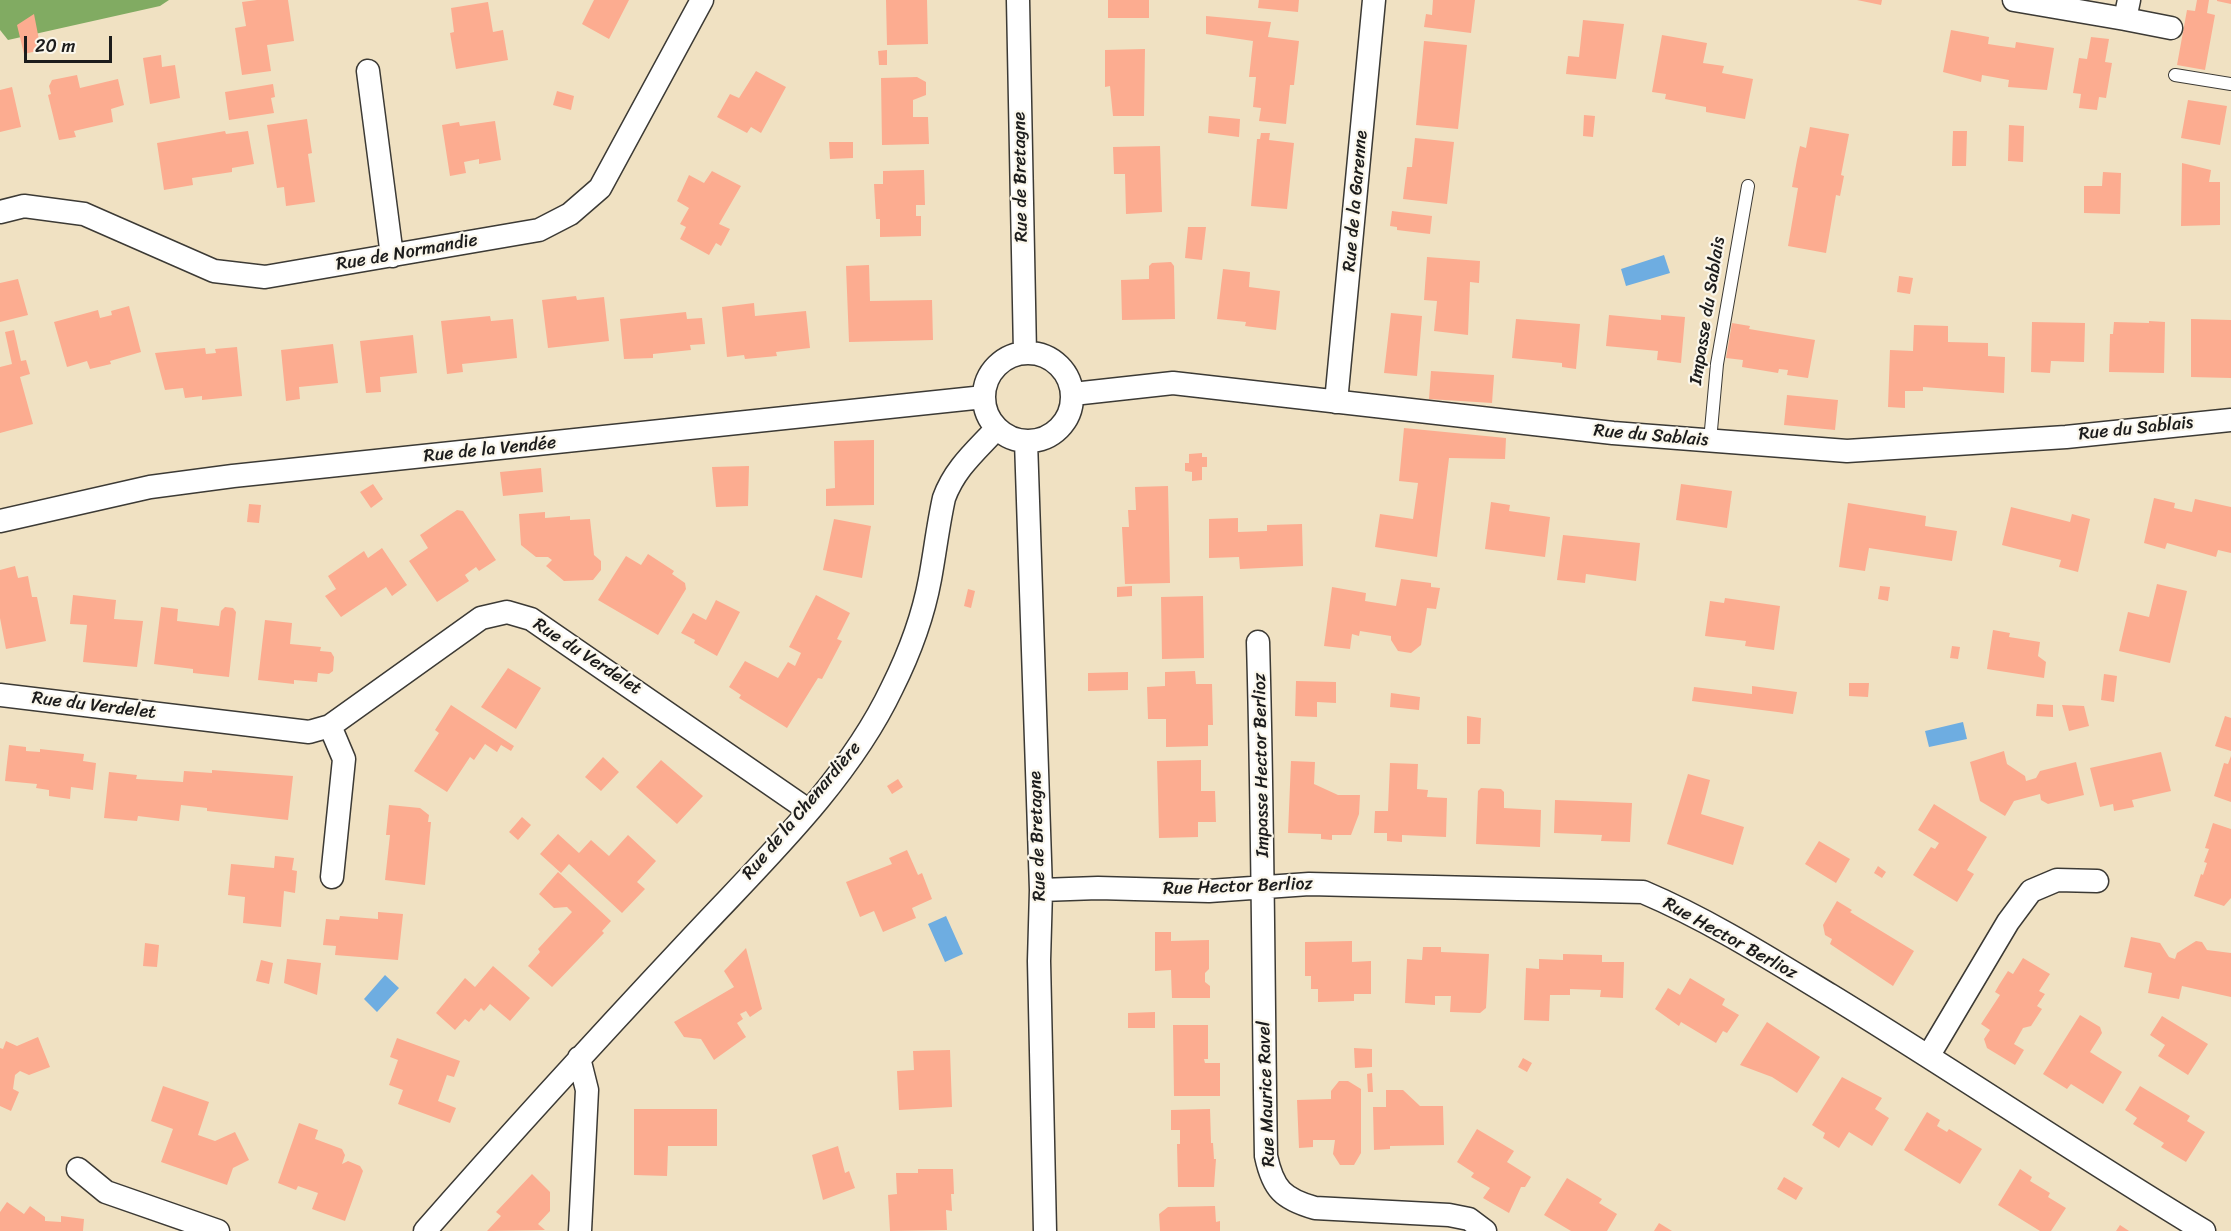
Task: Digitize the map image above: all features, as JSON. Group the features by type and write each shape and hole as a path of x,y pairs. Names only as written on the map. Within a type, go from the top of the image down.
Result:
{"street":[{"name":"Rue de Normandie","path":"0,212 24,206 84,214 214,271 265,277 539,230 570,214 600,188 702,0"},
{"name":"Rue de Bretagne","path":"1018,0 1025,353"},
{"name":"Rue de la Garenne","path":"1336,402 1374,0"},
{"path":"2014,0 2127,10 2171,28"},
{"path":"368,70 392,256"},
{"path":"1025,353 1040,353 1056,362 1068,376 1073,394 1070,412 1060,428 1045,438 1026,441 1010,437 997,428 990,418 984,397 987,381 994,368 1006,358 1025,353"},
{"name":"Rue du Sablais","path":"1073,394 1173,383 1710,441 1846,452 2066,437 2231,420"},
{"name":"Rue de la Vendée","path":"0,521 150,487 233,476 984,397"},
{"name":"Rue de la Chenardière","path":"425,1231 579,1058 808,810 855,750 892,689 922,611 946,491 954,473 997,428"},
{"name":"Rue de Bretagne","path":"1026,441 1041,890 1039,961 1045,1231"},
{"name":"Rue du Verdelet","path":"0,695 309,732 330,726 482,618 507,612 531,619 808,810"},
{"name":"Impasse Hector Berlioz","path":"1258,642 1264,888"},
{"path":"330,726 344,759 332,877"},
{"path":"1929,1055 2008,922 2031,891 2057,880 2097,881"},
{"name":"Rue Hector Berlioz","path":"1041,890 1264,888 1309,884 1643,892 1676,906 1765,955 1929,1055 2204,1231"},
{"name":"Rue Maurice Ravel","path":"1264,888 1266,1156 1270,1177 1279,1190 1296,1203 1315,1208 1449,1215 1468,1219 1485,1231"},
{"path":"579,1058 587,1090 580,1231"},
{"path":"78,1169 106,1192 218,1231"}],"lane":[{"path":"2175,75 2231,84"},
{"name":"Impasse du Sablais","path":"1710,441 1717,364 1748,186"}],"green space":[{"path":"0,0 169,0 160,6 8,40 0,30"}],"water":[{"path":"1664,255 1670,273 1626,286 1621,269"},
{"path":"1963,722 1967,739 1929,747 1925,731"},
{"path":"946,916 963,954 945,962 928,924"},
{"path":"385,975 399,988 377,1012 364,999"}],"building":[{"path":"288,0 294,41 267,45 271,71 242,75 235,28 246,26 242,2"},
{"path":"594,0 629,0 609,39 582,24"},
{"path":"886,0 927,0 928,44 887,45"},
{"path":"1108,0 1149,0 1149,18 1108,18"},
{"path":"1259,0 1299,0 1298,12 1258,8"},
{"path":"1433,0 1475,0 1471,33 1424,27 1426,14 1432,15"},
{"path":"1857,0 1882,0 1881,5"},
{"path":"2197,0 2209,0 2207,13 2215,15 2205,70 2177,65 2187,10 2195,11"},
{"path":"2231,0 2231,4 2217,1"},
{"path":"488,2 493,32 503,30 508,60 456,69 450,33 454,32 451,8"},
{"path":"34,14 41,50 24,54 17,25"},
{"path":"1206,16 1271,22 1268,37 1299,41 1294,85 1290,85 1286,124 1259,121 1261,108 1253,107 1256,77 1249,77 1253,41 1206,34"},
{"path":"1583,20 1624,24 1616,79 1566,74 1568,56 1579,57"},
{"path":"1951,30 1989,37 1988,44 2015,48 2016,42 2054,48 2047,90 2008,87 2009,80 1982,75 1981,82 1943,72"},
{"path":"1662,35 1707,43 1703,63 1724,66 1722,73 1753,79 1745,119 1706,112 1706,107 1665,99 1666,94 1652,92"},
{"path":"2091,37 2109,39 2105,62 2112,63 2106,98 2099,97 2097,110 2079,108 2081,94 2073,93 2079,58 2087,59"},
{"path":"1424,41 1467,45 1458,129 1416,125"},
{"path":"1145,49 1144,116 1113,116 1110,86 1105,87 1105,50"},
{"path":"887,50 887,65 879,65 878,51"},
{"path":"161,55 162,67 175,65 180,98 150,104 143,58"},
{"path":"756,71 786,87 761,133 751,127 747,133 717,117 730,94 739,98"},
{"path":"77,75 80,88 118,79 124,105 111,109 113,122 74,131 76,137 59,140 48,95 51,94 49,86 52,80"},
{"path":"917,77 926,82 926,95 913,100 913,117 928,117 929,144 882,145 881,78"},
{"path":"273,84 275,97 271,98 274,113 229,120 225,92"},
{"path":"12,87 21,127 0,132 0,90"},
{"path":"557,91 574,96 571,110 553,105"},
{"path":"2188,100 2227,106 2220,145 2181,138"},
{"path":"1584,115 1595,116 1593,137 1583,136"},
{"path":"1209,116 1240,119 1239,137 1208,133"},
{"path":"307,119 312,153 308,154 315,202 286,206 284,187 277,188 267,125"},
{"path":"495,121 501,160 479,164 479,159 464,162 466,173 450,176 442,125 459,122 460,126"},
{"path":"2009,125 2024,126 2023,162 2008,161"},
{"path":"1810,127 1849,134 1841,175 1844,176 1840,196 1836,195 1826,253 1788,246 1798,188 1792,187 1800,146 1806,148"},
{"path":"225,131 226,134 248,131 254,164 232,168 232,172 192,178 193,185 164,190 157,143"},
{"path":"1953,131 1967,131 1966,166 1952,166"},
{"path":"1261,133 1270,133 1269,140 1294,143 1287,209 1251,206 1257,139 1260,139"},
{"path":"1415,138 1454,142 1447,204 1403,199 1407,167 1412,167"},
{"path":"829,142 853,142 853,158 830,159"},
{"path":"1160,146 1162,212 1126,214 1125,174 1114,174 1113,147"},
{"path":"2182,163 2211,170 2209,182 2220,182 2220,225 2181,226"},
{"path":"924,170 925,205 916,205 916,216 921,216 921,236 880,237 880,219 876,219 874,184 883,184 883,171"},
{"path":"712,171 741,186 719,224 730,229 721,246 716,243 709,255 680,239 686,227 680,224 689,208 677,201 689,175 704,183"},
{"path":"2103,172 2121,173 2120,214 2084,213 2084,186 2102,186"},
{"path":"1392,211 1432,216 1430,234 1397,230 1397,227 1390,226"},
{"path":"1188,227 1206,227 1202,260 1185,258"},
{"path":"1427,257 1480,261 1479,283 1470,282 1468,335 1434,331 1437,301 1424,300"},
{"path":"1171,262 1174,266 1175,319 1122,320 1121,280 1149,279 1149,266 1152,263"},
{"path":"869,265 870,301 932,300 933,340 849,342 846,266"},
{"path":"1223,269 1250,272 1249,287 1280,291 1276,330 1245,326 1246,322 1217,319"},
{"path":"1899,276 1913,278 1910,294 1897,292"},
{"path":"18,279 28,315 0,322 0,283"},
{"path":"576,296 577,300 604,297 609,341 548,348 542,300"},
{"path":"754,303 755,316 806,311 810,348 776,352 777,356 745,359 744,355 727,357 722,307"},
{"path":"129,306 141,352 110,361 111,364 90,369 87,361 67,367 54,322 98,310 100,318 112,315 111,311"},
{"path":"686,312 687,319 702,318 705,344 690,345 691,350 653,354 653,358 624,359 620,319"},
{"path":"1391,313 1422,316 1417,376 1384,373"},
{"path":"1609,315 1661,320 1661,315 1685,317 1681,363 1657,360 1658,351 1606,346"},
{"path":"490,316 491,321 513,319 517,358 462,364 463,372 447,374 441,321"},
{"path":"1516,319 1580,324 1576,369 1562,367 1562,363 1512,358"},
{"path":"2191,319 2231,320 2231,378 2191,377"},
{"path":"2149,321 2165,322 2164,373 2109,372 2110,334 2113,334 2114,322 2149,323"},
{"path":"2032,322 2085,323 2084,362 2051,361 2050,373 2031,372"},
{"path":"1732,323 1750,326 1749,329 1815,340 1808,378 1787,375 1788,370 1779,369 1778,373 1742,367 1743,360 1726,358"},
{"path":"1914,325 1948,326 1948,342 1988,343 1988,356 2005,357 2004,393 1923,387 1923,391 1905,391 1905,408 1888,407 1890,350 1913,351"},
{"path":"14,330 21,361 26,360 30,374 20,377 33,424 0,433 0,367 12,364 5,332"},
{"path":"413,335 417,373 380,377 381,392 366,393 360,341"},
{"path":"333,344 338,383 299,387 300,399 286,401 281,350"},
{"path":"237,347 242,396 202,400 202,396 185,398 183,388 165,390 155,353 205,348 206,354 216,353 215,349"},
{"path":"1431,371 1494,375 1492,403 1429,399"},
{"path":"1787,395 1838,400 1835,430 1784,425"},
{"path":"1404,428 1506,438 1505,459 1449,458 1437,557 1375,547 1380,514 1413,519 1418,483 1399,481"},
{"path":"874,440 874,505 826,506 826,489 835,488 834,441"},
{"path":"1202,453 1202,457 1207,457 1207,467 1202,467 1202,480 1192,481 1192,472 1185,471 1185,463 1189,463 1189,454"},
{"path":"749,466 748,506 716,507 712,467"},
{"path":"541,468 543,492 503,496 500,472"},
{"path":"373,484 383,499 371,508 360,492"},
{"path":"1681,484 1732,491 1727,528 1676,520"},
{"path":"1168,486 1170,583 1125,584 1122,527 1129,527 1128,510 1136,510 1135,487"},
{"path":"2154,498 2175,503 2174,508 2192,512 2195,499 2231,507 2231,553 2218,550 2216,557 2167,543 2165,549 2144,543"},
{"path":"1491,502 1510,505 1509,511 1550,517 1545,557 1485,549"},
{"path":"1848,503 1926,516 1925,526 1957,531 1952,561 1869,548 1865,571 1839,567"},
{"path":"249,504 261,505 259,523 247,522"},
{"path":"2011,507 2070,522 2072,514 2090,519 2078,572 2059,567 2061,560 2002,545"},
{"path":"457,510 463,511 496,560 479,571 476,567 465,575 469,581 437,602 409,561 428,548 420,535"},
{"path":"545,512 545,518 570,516 570,520 590,519 594,555 601,561 601,570 593,580 564,581 546,566 552,560 548,557 536,557 521,545 519,514"},
{"path":"1238,518 1238,532 1267,531 1267,525 1302,524 1303,566 1240,569 1239,557 1209,558 1209,519"},
{"path":"834,519 871,526 862,578 823,570"},
{"path":"1563,535 1640,543 1636,581 1586,574 1585,583 1557,580"},
{"path":"382,548 407,585 392,596 386,587 341,617 325,596 336,589 328,576 364,551 368,558"},
{"path":"648,554 674,571 672,574 685,583 686,589 658,635 598,600 626,556 641,565"},
{"path":"15,566 18,578 28,576 32,597 37,597 46,641 6,649 0,618 0,570"},
{"path":"1401,579 1431,583 1431,587 1440,588 1436,609 1427,608 1421,645 1411,653 1398,651 1391,636 1360,631 1359,636 1352,634 1350,649 1324,646 1332,587 1366,593 1365,601 1396,606"},
{"path":"2157,584 2187,591 2170,663 2119,651 2128,612 2149,617"},
{"path":"1132,586 1132,596 1117,597 1117,587"},
{"path":"1880,586 1890,587 1888,601 1878,599"},
{"path":"968,589 975,591 971,608 964,606"},
{"path":"73,595 116,600 114,619 143,621 137,667 83,662 87,625 70,624"},
{"path":"816,595 850,613 837,639 842,641 822,679 818,678 787,728 739,698 741,695 729,687 745,661 778,678 788,662 795,666 801,653 789,647"},
{"path":"1203,596 1204,658 1162,659 1161,597"},
{"path":"1725,598 1780,606 1774,650 1745,646 1746,641 1705,636 1710,601 1724,603"},
{"path":"716,600 740,612 717,656 681,633 693,613 706,620"},
{"path":"161,607 178,609 177,621 219,626 221,611 225,607 233,608 236,612 229,677 193,673 193,669 154,664"},
{"path":"265,620 292,623 290,644 321,647 320,651 331,652 334,657 333,671 329,674 318,673 317,682 294,680 294,684 258,680"},
{"path":"1993,630 2010,633 2009,637 2040,642 2038,656 2046,662 2044,678 1987,669"},
{"path":"1952,646 1960,647 1958,659 1950,658"},
{"path":"508,668 541,688 516,729 481,707"},
{"path":"1195,671 1196,684 1212,684 1213,725 1208,725 1208,746 1166,747 1166,719 1148,719 1147,687 1165,686 1165,672"},
{"path":"1128,672 1128,690 1088,691 1088,673"},
{"path":"2104,674 2117,676 2114,702 2101,700"},
{"path":"1296,681 1336,682 1336,703 1317,702 1317,717 1295,716"},
{"path":"1849,683 1869,683 1868,697 1849,696"},
{"path":"1752,686 1797,692 1793,714 1692,701 1694,687 1752,694"},
{"path":"1391,693 1420,697 1419,710 1390,707"},
{"path":"2037,704 2053,705 2053,717 2036,716"},
{"path":"451,705 514,746 511,751 501,745 497,752 485,744 474,760 470,757 447,792 414,771 439,733 435,730"},
{"path":"2062,705 2084,706 2089,726 2069,731"},
{"path":"1467,716 1481,718 1480,744 1467,744"},
{"path":"2225,716 2231,718 2231,751 2215,746"},
{"path":"9,745 26,747 26,751 40,752 40,749 84,754 83,761 96,763 93,790 71,787 70,799 49,796 49,790 36,788 37,784 5,781"},
{"path":"2004,751 2007,764 2025,776 2026,781 2036,778 2040,771 2076,762 2084,795 2048,804 2041,800 2040,794 2014,801 2005,816 1980,801 1970,762"},
{"path":"2161,752 2171,791 2132,800 2134,807 2114,811 2113,804 2100,807 2090,768"},
{"path":"2231,756 2231,802 2214,796 2224,763 2228,764"},
{"path":"603,757 619,772 601,791 585,777"},
{"path":"661,760 703,796 677,824 636,787"},
{"path":"1201,760 1201,791 1215,791 1216,822 1198,822 1198,837 1159,838 1157,761"},
{"path":"1291,761 1315,762 1314,784 1338,795 1360,795 1359,814 1351,835 1332,835 1332,840 1321,839 1321,834 1288,833"},
{"path":"1390,763 1418,764 1417,789 1428,790 1427,797 1447,798 1446,837 1402,835 1402,842 1387,841 1387,833 1374,833 1375,811 1388,811"},
{"path":"212,770 293,776 288,820 207,811 207,808 181,805 179,821 138,816 137,821 104,818 109,772 137,775 136,779 183,782 184,771 212,773"},
{"path":"1688,774 1710,780 1701,814 1744,827 1733,865 1667,844"},
{"path":"898,779 903,787 892,794 887,786"},
{"path":"1481,788 1501,789 1504,792 1504,808 1541,810 1540,847 1476,844 1478,791"},
{"path":"1555,800 1632,803 1630,842 1601,841 1602,835 1554,833"},
{"path":"1934,804 1987,837 1967,870 1974,874 1957,902 1913,875 1931,847 1935,849 1939,843 1918,830"},
{"path":"389,805 420,808 429,815 428,822 431,822 425,885 385,880 390,835 386,835"},
{"path":"522,817 531,825 518,840 509,832"},
{"path":"2213,823 2231,829 2231,898 2224,906 2194,896 2207,863 2204,862 2209,849 2205,848"},
{"path":"558,834 579,853 591,840 609,856 628,835 656,861 637,882 645,889 622,913 569,864 561,873 540,854"},
{"path":"1819,841 1850,859 1836,883 1805,864"},
{"path":"907,850 918,875 922,873 932,899 912,908 916,918 883,932 874,911 860,917 846,882 892,864 889,858"},
{"path":"275,856 294,858 292,870 297,871 295,893 284,891 281,927 243,923 245,897 228,895 231,864 274,868"},
{"path":"1878,866 1886,872 1882,878 1874,873"},
{"path":"558,872 611,921 602,931 604,933 552,987 528,966 540,952 538,949 572,912 567,907 554,908 539,894"},
{"path":"1837,901 1852,910 1850,912 1914,951 1893,986 1830,944 1832,939 1825,935 1823,925"},
{"path":"378,912 403,914 398,960 335,955 336,946 323,945 326,919 339,920 340,916 378,919"},
{"path":"1155,932 1171,932 1171,941 1209,940 1209,969 1205,973 1205,982 1210,986 1210,998 1172,998 1171,970 1155,971"},
{"path":"2131,937 2160,943 2169,957 2175,959 2177,953 2196,941 2202,942 2207,950 2231,953 2231,997 2182,986 2179,999 2148,993 2152,973 2124,967"},
{"path":"1352,941 1352,962 1371,961 1371,994 1354,994 1354,1001 1318,1002 1318,989 1311,989 1311,976 1305,976 1305,942"},
{"path":"145,943 159,945 157,967 143,966"},
{"path":"1423,947 1441,947 1441,952 1489,954 1486,1008 1480,1013 1450,1012 1451,996 1435,996 1435,1005 1405,1003 1407,959 1422,960"},
{"path":"746,948 762,1009 750,1017 746,1011 740,1014 743,1019 737,1023 746,1037 714,1060 701,1039 684,1037 674,1022 734,987 724,971"},
{"path":"1563,954 1602,955 1602,962 1624,962 1623,998 1600,997 1601,990 1570,989 1570,995 1550,995 1549,1021 1524,1020 1526,968 1539,969 1539,959 1563,960"},
{"path":"2023,958 2050,974 2039,991 2045,994 2037,1006 2042,1009 2031,1026 2023,1028 2014,1044 2024,1050 2015,1065 1987,1048 1984,1039 1990,1030 1981,1024 2000,995 1995,992 1999,985 2008,971 2013,974"},
{"path":"287,959 321,963 317,995 284,983"},
{"path":"261,960 273,963 269,984 256,981"},
{"path":"493,966 530,998 510,1021 490,1004 484,1011 481,1008 469,1022 465,1019 455,1030 436,1013 465,978 475,987"},
{"path":"1690,978 1725,999 1722,1005 1739,1015 1727,1033 1723,1031 1716,1043 1681,1022 1679,1026 1655,1009 1668,988 1680,995"},
{"path":"1155,1012 1155,1028 1128,1028 1128,1013"},
{"path":"2080,1015 2100,1027 2102,1033 2090,1052 2122,1072 2103,1104 2071,1084 2067,1089 2043,1074"},
{"path":"2162,1016 2208,1044 2188,1075 2158,1056 2165,1045 2150,1035"},
{"path":"1767,1022 1820,1057 1797,1093 1772,1077 1740,1065"},
{"path":"1173,1025 1208,1025 1208,1059 1204,1059 1205,1063 1220,1063 1220,1096 1174,1096"},
{"path":"38,1037 50,1067 29,1075 20,1071 15,1075 13,1089 19,1092 11,1111 0,1106 0,1048 3,1049 6,1041 17,1046"},
{"path":"397,1038 460,1061 454,1077 447,1075 438,1101 456,1108 450,1123 398,1104 403,1090 389,1085 398,1060 390,1057"},
{"path":"1354,1048 1372,1049 1372,1067 1355,1068"},
{"path":"950,1050 952,1107 899,1110 897,1071 914,1070 913,1051"},
{"path":"1523,1058 1532,1063 1527,1072 1518,1067"},
{"path":"1372,1073 1373,1092 1368,1092 1367,1074"},
{"path":"1842,1077 1882,1098 1875,1109 1889,1118 1872,1146 1849,1132 1839,1148 1823,1138 1825,1133 1812,1125"},
{"path":"1339,1081 1348,1081 1361,1089 1361,1153 1354,1165 1340,1165 1333,1154 1335,1140 1313,1140 1313,1147 1299,1148 1297,1100 1331,1099 1331,1091"},
{"path":"163,1086 209,1102 198,1135 215,1141 235,1132 249,1160 233,1168 227,1185 161,1162 173,1129 151,1121"},
{"path":"2140,1086 2190,1116 2187,1121 2205,1132 2186,1162 2161,1147 2164,1143 2133,1124 2137,1118 2125,1110"},
{"path":"1386,1090 1403,1090 1420,1106 1443,1106 1444,1145 1390,1146 1390,1149 1374,1150 1373,1107 1386,1107"},
{"path":"634,1109 717,1109 717,1146 668,1146 667,1176 634,1175"},
{"path":"1210,1109 1211,1143 1213,1143 1214,1159 1216,1159 1214,1187 1178,1187 1177,1144 1180,1144 1180,1130 1171,1130 1171,1110"},
{"path":"1927,1112 1940,1120 1937,1126 1947,1132 1949,1129 1982,1149 1960,1184 1904,1150"},
{"path":"299,1123 318,1130 315,1139 342,1149 345,1155 342,1164 348,1161 360,1166 363,1171 345,1221 312,1209 318,1193 298,1186 296,1190 278,1183"},
{"path":"1477,1129 1514,1151 1507,1162 1531,1177 1525,1187 1521,1187 1509,1213 1483,1198 1490,1188 1471,1177 1474,1173 1457,1162"},
{"path":"838,1146 845,1173 849,1171 855,1188 823,1200 812,1155"},
{"path":"918,1169 953,1169 954,1194 951,1194 952,1211 946,1210 947,1230 890,1231 888,1195 897,1194 896,1173 918,1173"},
{"path":"2020,1169 2032,1177 2030,1181 2050,1193 2048,1197 2066,1208 2051,1231 2040,1231 1998,1205"},
{"path":"532,1174 550,1192 550,1211 538,1224 545,1230 487,1231 501,1216 496,1212"},
{"path":"1784,1177 1803,1188 1796,1200 1777,1189"},
{"path":"1567,1178 1602,1199 1599,1203 1617,1214 1607,1231 1571,1231 1544,1215"},
{"path":"7,1202 24,1214 30,1206 45,1217 45,1221 61,1222 61,1216 84,1219 83,1231 0,1231 0,1212"},
{"path":"1215,1206 1216,1222 1220,1221 1220,1231 1160,1231 1159,1214 1168,1207"},
{"path":"1659,1223 1672,1231 1654,1231"},
{"path":"2120,1225 2129,1231 2116,1231"}]}
